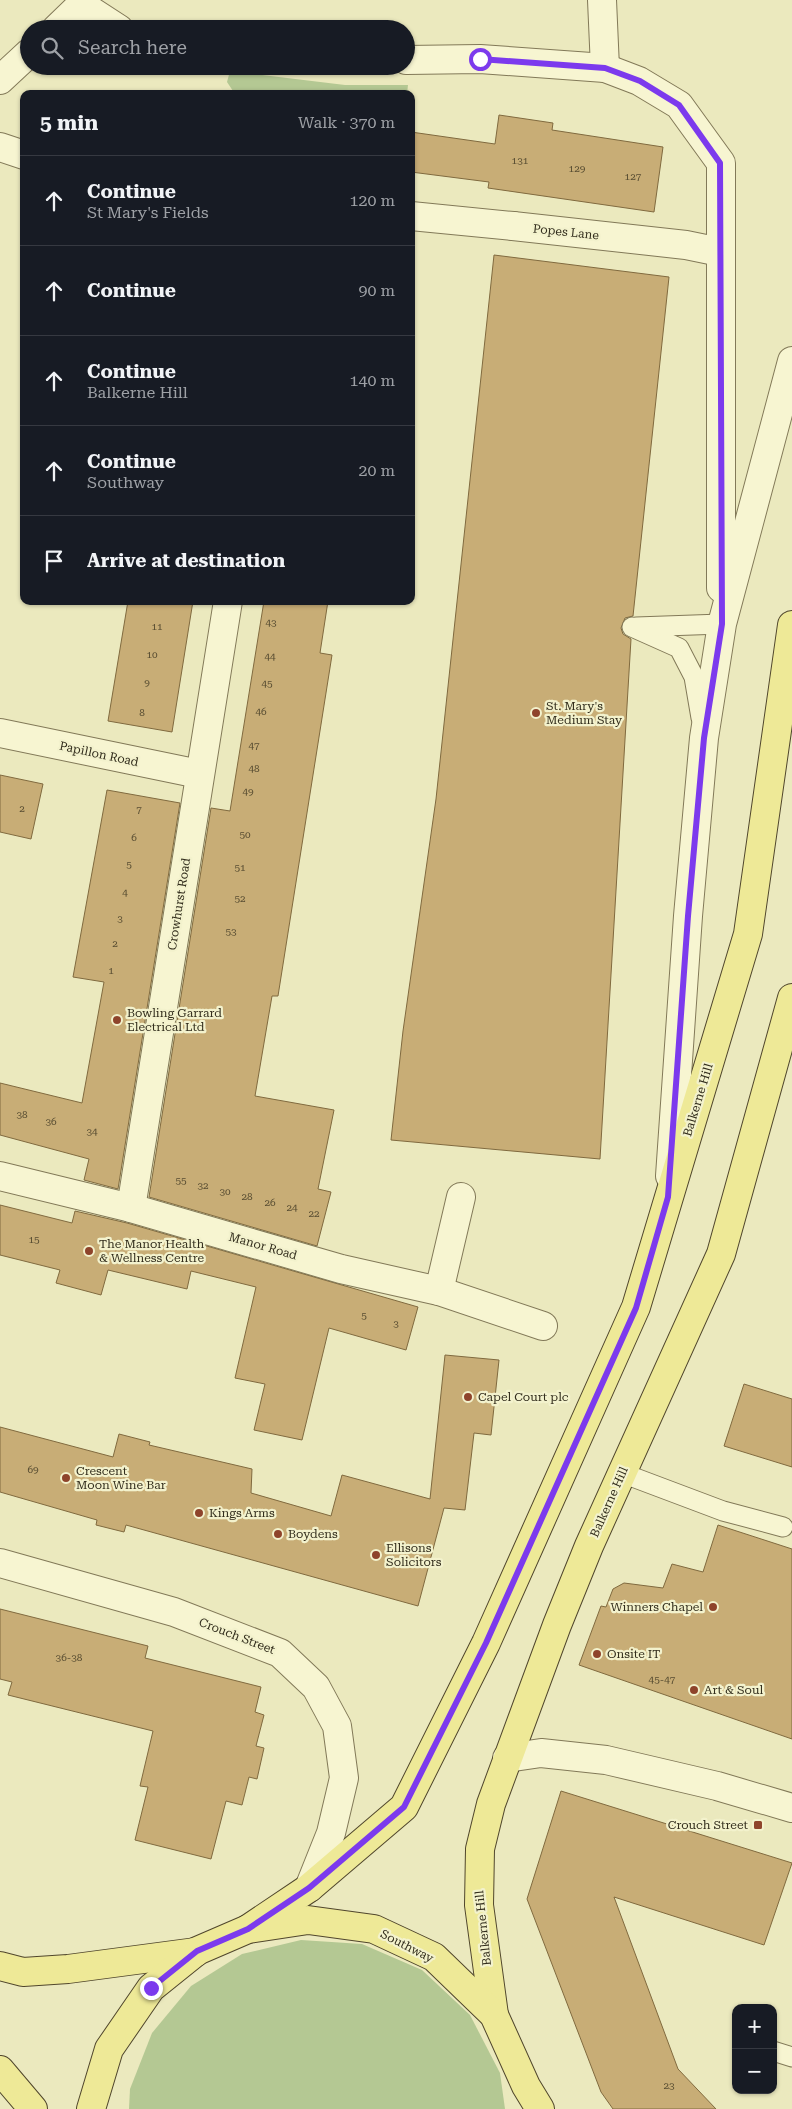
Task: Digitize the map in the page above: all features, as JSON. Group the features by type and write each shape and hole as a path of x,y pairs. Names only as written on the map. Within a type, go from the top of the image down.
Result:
{"main road":[{"name":"Balkerne Hill","path":"248,1929 309,1888 404,1807 486,1643 636,1308 748,934 792,625"},
{"name":"Balkerne Hill","path":"494,2015 478,1905 480,1850 491,1804 557,1625 589,1546 721,1254 792,998"},
{"name":"Southway","path":"0,1966 23,1972 68,1969 197,1951 248,1929 308,1920 374,1929 434,1957 494,2015 527,2097 540,2109"},
{"name":"Southway","path":"91,2109 109,2049 151,1988 197,1951"},
{"path":"0,2070 33,2109"}],"street":[{"path":"602,0 605,68"},
{"path":"65,20 84,2 107,20"},
{"path":"415,60 480,59 605,68 640,81 679,105 720,163 722,624"},
{"path":"0,80 20,61"},
{"path":"0,147 20,154"},
{"name":"Popes Lane","path":"415,216 686,246 720,252"},
{"path":"668,1197 688,916 704,738 722,624 792,361"},
{"name":"Crowhurst Road","path":"132,1208 199,774 227,605"},
{"name":"Papillon Road","path":"0,733 199,774"},
{"name":"Manor Road","path":"0,1176 132,1208 341,1270 439,1291 543,1326"},
{"path":"439,1291 461,1197"},
{"name":"Crouch Street","path":"0,1562 174,1612 280,1653 316,1687 337,1726 344,1778 331,1833 309,1888"},
{"path":"507,1758 541,1753 606,1760 718,1786 792,1808"}],"lane":[{"path":"704,738 694,678 679,648 632,627 722,624"},
{"path":"622,1473 723,1511 783,1527"},
{"path":"777,2052 792,2057"}],"green space":[{"path":"229,75 263,75 345,85 408,85 407,90 232,90 227,82"},
{"path":"301,1940 362,1944 422,1970 470,2015 500,2073 505,2109 129,2109 130,2089 152,2033 191,1986 242,1954"}],"building":[{"path":"499,115 553,123 552,130 663,147 654,212 488,188 489,182 415,173 415,133 495,144"},
{"name":"St. Mary's Medium Stay","path":"494,255 669,277 633,616 625,618 621,628 623,634 631,639 600,1159 391,1140 403,1031 436,799"},
{"path":"127,605 192,605 172,732 108,721"},
{"path":"263,605 327,605 320,653 332,655 278,996 272,996 255,1096 334,1110 318,1189 331,1192 317,1246 149,1197 211,808 230,811"},
{"path":"0,775 43,784 31,839 0,832"},
{"path":"107,790 180,803 118,1189 84,1180 89,1159 0,1135 0,1083 82,1103 104,982 73,977"},
{"path":"0,1205 72,1223 75,1211 127,1223 418,1307 406,1350 329,1328 302,1440 254,1430 265,1384 235,1378 256,1287 191,1271 187,1289 108,1270 101,1295 56,1283 60,1270 0,1255"},
{"path":"445,1355 499,1360 491,1435 474,1433 465,1510 444,1508 418,1606 126,1525 124,1532 96,1525 97,1520 0,1492 0,1427 113,1457 119,1434 150,1442 149,1445 252,1469 251,1493 331,1516 342,1475 430,1499"},
{"path":"744,1384 792,1399 792,1467 724,1446"},
{"path":"718,1525 792,1549 792,1739 579,1665 601,1606 606,1607 613,1589 624,1583 663,1588 672,1564 703,1572"},
{"path":"0,1609 148,1646 145,1658 261,1687 255,1712 264,1715 256,1746 264,1748 257,1779 249,1777 242,1805 226,1801 211,1859 135,1840 148,1787 140,1786 153,1731 8,1695 12,1682 0,1679"},
{"path":"561,1791 792,1863 764,1945 614,1897 678,2069 716,2109 613,2109 601,2092 527,1899"}],"place":[{"name":"St. Mary's Medium Stay","path":"536,713"},
{"name":"Bowling Garrard Electrical Ltd","path":"117,1020"},
{"name":"The Manor Health & Wellness Centre","path":"89,1251"},
{"name":"Capel Court plc","path":"468,1397"},
{"name":"Crescent Moon Wine Bar","path":"66,1478"},
{"name":"Kings Arms","path":"199,1513"},
{"name":"Boydens","path":"278,1534"},
{"name":"Ellisons Solicitors","path":"376,1555"},
{"name":"Winners Chapel","path":"713,1607"},
{"name":"Onsite IT","path":"597,1654"},
{"name":"Art & Soul","path":"694,1690"},
{"name":"Crouch Street","path":"758,1825"}],"route":[{"path":"151,1988 197,1951 248,1929 309,1888 404,1807 486,1643 636,1308 668,1197 688,916 704,738 722,624 720,163 679,105 640,81 605,68 480,59"}]}
